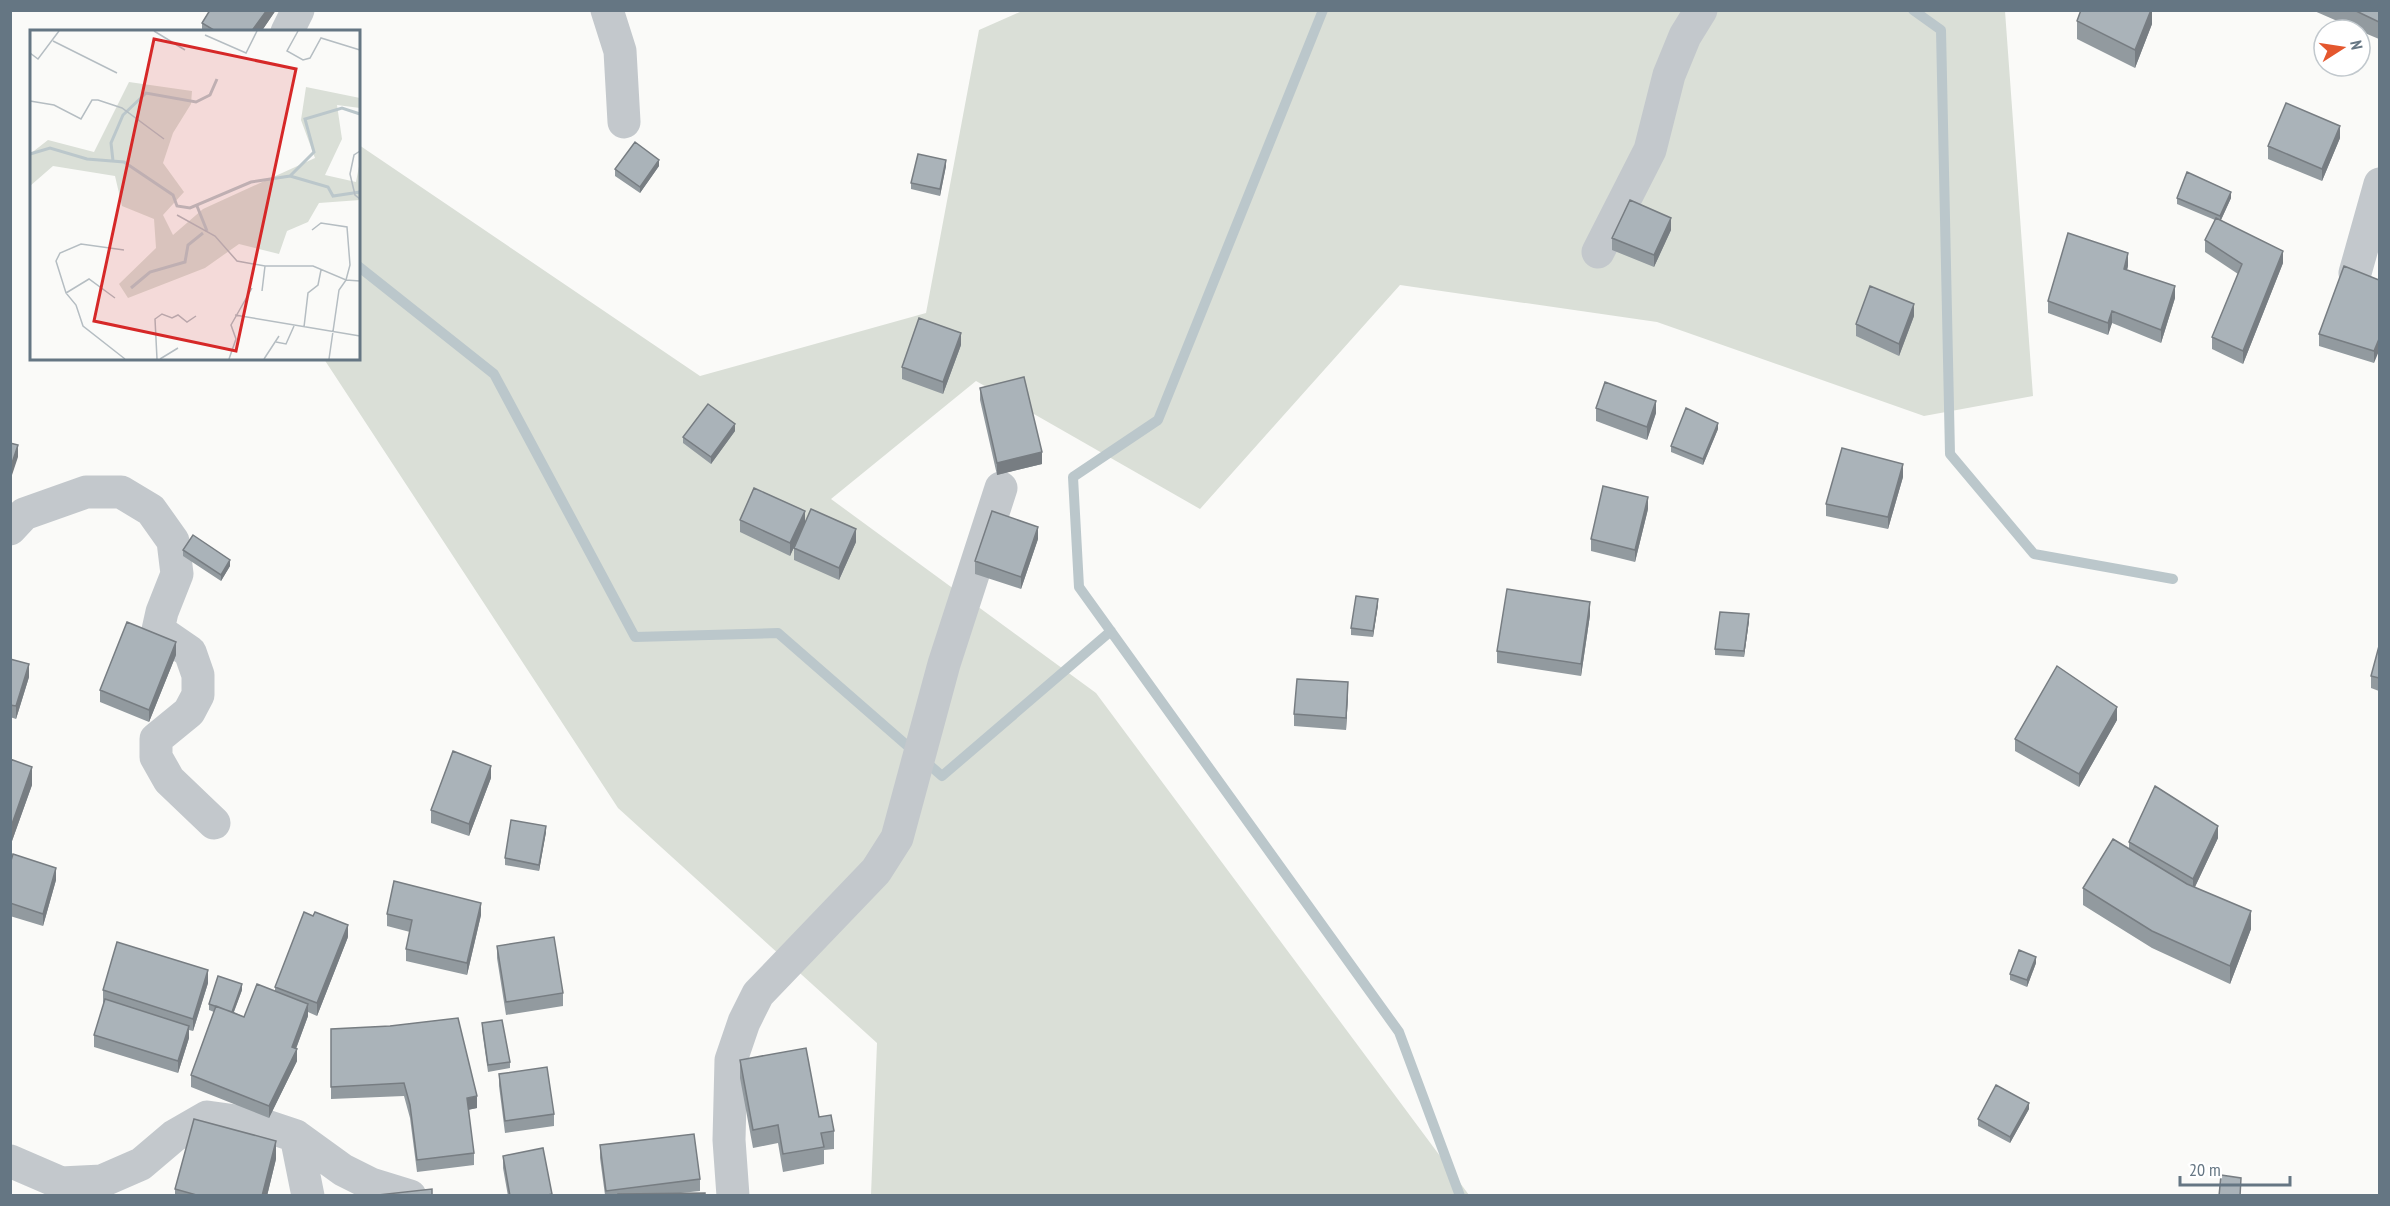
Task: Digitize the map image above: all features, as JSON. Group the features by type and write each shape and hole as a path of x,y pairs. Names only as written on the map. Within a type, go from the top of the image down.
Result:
{"street":[{"path":"288,30 298,10"},
{"path":"607,10 620,51 624,122"},
{"path":"1598,252 1650,150 1669,75 1685,36 1701,10"},
{"path":"2355,273 2379,184"},
{"path":"733,1196 729,1140 731,1060 744,1022 758,994 876,871 897,838 944,664 1001,488"},
{"path":"10,529 24,514 86,492 121,492 151,510 173,541 177,574 162,612 158,630 190,652 198,675 198,695 189,712 156,739 156,757 169,780 214,823"},
{"path":"10,1161 62,1183 102,1181 141,1164 174,1136 207,1117 263,1125 296,1136 344,1170 371,1184 410,1196"},
{"path":"296,1136 308,1196"}],"shaded area":[{"path":"1022,11 2005,11 2033,396 1924,416 1657,322 1400,285 1200,509 976,381 831,499 1096,693 1469,1195 871,1195 877,1043 618,808 325,360 360,360 360,146 700,376 926,313 979,30"}],"building":[{"path":"210,10 267,10 252,30 214,30 202,23"},
{"path":"2081,10 2151,10 2135,50 2077,21"},
{"path":"2354,10 2379,10 2379,22"},
{"path":"2286,103 2340,126 2322,169 2268,146"},
{"path":"635,142 659,160 640,187 615,169"},
{"path":"918,154 946,160 940,189 911,183"},
{"path":"2187,172 2231,192 2220,216 2177,198"},
{"path":"1630,200 1671,218 1654,255 1612,238"},
{"path":"2216,218 2283,251 2243,351 2212,337 2242,264 2205,240"},
{"path":"2068,233 2128,253 2124,269 2175,286 2161,330 2112,311 2108,323 2048,301"},
{"path":"2344,266 2379,280 2379,339 2374,351 2319,334"},
{"path":"1870,286 1914,304 1899,344 1856,324"},
{"path":"919,318 961,333 943,382 902,367"},
{"path":"1024,377 1042,452 997,463 980,388"},
{"path":"1605,382 1656,401 1647,427 1596,408"},
{"path":"708,404 735,424 711,457 683,437"},
{"path":"1686,408 1718,423 1703,459 1671,446"},
{"path":"10,443 18,445 10,469"},
{"path":"1842,448 1903,464 1888,517 1826,504"},
{"path":"1603,486 1648,497 1635,550 1591,539"},
{"path":"754,488 805,511 790,543 740,520"},
{"path":"811,509 856,529 839,568 794,548"},
{"path":"992,511 1038,527 1021,577 975,561"},
{"path":"193,535 230,560 221,575 183,550"},
{"path":"1507,589 1590,602 1581,664 1497,651"},
{"path":"1356,596 1378,599 1373,631 1351,628"},
{"path":"1720,612 1749,614 1744,651 1715,649"},
{"path":"127,622 176,642 149,710 100,690"},
{"path":"2379,646 2379,678 2371,676"},
{"path":"10,659 29,664 16,706 10,705"},
{"path":"2057,666 2117,707 2079,774 2015,739"},
{"path":"1297,679 1348,682 1346,718 1294,714"},
{"path":"453,751 491,766 469,824 431,810"},
{"path":"10,759 32,767 12,824 10,823"},
{"path":"2155,786 2218,826 2193,879 2129,842"},
{"path":"511,820 546,826 539,865 505,858"},
{"path":"2113,839 2187,884 2251,911 2230,966 2152,931 2083,888"},
{"path":"13,854 56,868 43,914 10,903 10,864"},
{"path":"394,881 481,903 467,963 406,949 412,920 387,914"},
{"path":"304,912 313,916 315,912 348,925 317,1003 275,987"},
{"path":"554,937 563,993 506,1002 497,946"},
{"path":"117,942 208,970 193,1019 103,990"},
{"path":"2019,950 2036,957 2027,980 2010,974"},
{"path":"218,976 242,984 232,1012 209,1004"},
{"path":"257,984 308,1004 292,1047 297,1049 269,1106 191,1075 216,1006 244,1017"},
{"path":"105,999 189,1026 178,1061 94,1035"},
{"path":"458,1018 477,1096 467,1098 474,1153 417,1160 410,1105 404,1083 331,1087 331,1029 390,1026"},
{"path":"502,1020 510,1062 488,1065 482,1023"},
{"path":"806,1048 819,1117 831,1115 834,1131 821,1133 824,1147 783,1154 778,1125 753,1130 740,1060"},
{"path":"547,1067 554,1114 505,1121 499,1074"},
{"path":"1996,1085 2029,1103 2010,1137 1978,1119"},
{"path":"194,1119 276,1141 262,1196 200,1196 175,1189"},
{"path":"694,1134 700,1179 606,1191 600,1145"},
{"path":"543,1148 552,1194 510,1196 503,1156"},
{"path":"2221,1175 2241,1178 2240,1196 2219,1196"},
{"path":"432,1189 432,1196 369,1196"},
{"path":"705,1193 705,1196 618,1196 618,1194"}],"waterway":[{"path":"1323,10 1158,420 1073,477 1079,587 1399,1032 1460,1196"},
{"path":"1913,10 1941,30 1950,454 2034,554 2173,579"},
{"path":"360,268 494,374 635,637 778,633 942,776 1111,631"}]}
